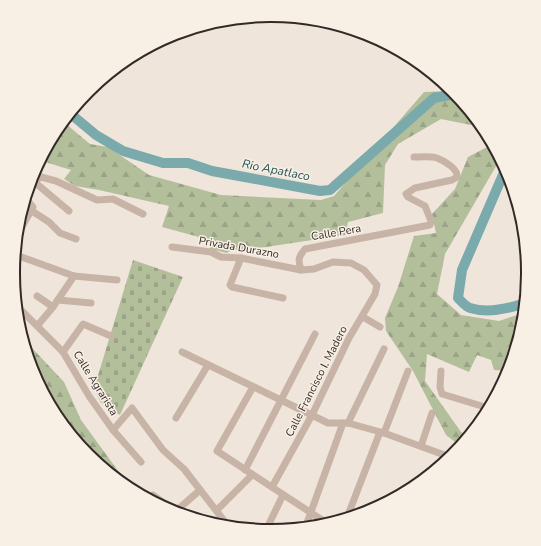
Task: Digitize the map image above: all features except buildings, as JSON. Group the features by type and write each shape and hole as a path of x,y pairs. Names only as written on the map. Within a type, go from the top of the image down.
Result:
{"street":[{"name":"Calle Pera","path":"301,270 298,261 299,256 305,249 430,225 431,221 425,206 408,197 406,194 415,188 452,180 457,177 458,174 455,169 437,158 414,157"},
{"path":"39,178 41,177 56,181 97,200 112,199 143,214"},
{"path":"36,184 69,211"},
{"path":"30,210 49,222 60,233 76,239"},
{"name":"Privada Durazno","path":"172,247 211,252 221,257 241,258 301,270"},
{"path":"21,258 74,276 117,280"},
{"path":"241,258 230,285 232,287 282,298"},
{"name":"Calle Francisco I. Madero","path":"272,488 312,415 349,338 363,317 375,294 377,285 364,270 351,263 334,262 314,269 301,270"},
{"path":"38,325 53,307 74,276"},
{"path":"36,296 53,307"},
{"path":"58,300 91,303"},
{"name":"Calle Agrarista","path":"23,312 38,325 63,352 89,396 113,430 132,408 163,450 184,470 224,519"},
{"path":"363,317 380,327"},
{"path":"63,352 83,324 111,336"},
{"path":"245,470 282,401 315,334"},
{"path":"308,520 345,423 384,349"},
{"path":"182,352 328,423 345,423 382,432 443,454"},
{"path":"176,418 208,365"},
{"path":"350,510 408,371"},
{"path":"441,371 440,388 442,394 482,406"},
{"path":"253,387 217,451 320,519"},
{"path":"420,446 432,413"},
{"path":"113,430 141,462"},
{"path":"217,510 252,475"},
{"path":"181,506 200,490"},
{"path":"269,524 284,495"}],"green space":[{"path":"443,91 459,108 472,125 441,119 398,144 385,165 383,213 348,222 345,235 266,247 231,250 227,253 210,249 210,240 162,227 169,206 75,186 64,179 71,170 46,162 68,126 90,144 108,147 149,175 221,195 321,200 334,196 424,92"},
{"path":"487,147 497,165 445,254 437,294 461,315 499,321 517,315 508,354 501,370 494,370 491,360 477,355 469,372 427,354 425,381 463,433 455,442 446,435 413,371 386,331 385,318 398,287 414,236 436,233 432,214 455,189 468,157"},
{"path":"133,260 183,277 120,415 105,406 99,399 96,389 96,382"},
{"path":"31,348 64,382 81,420 120,473 93,450 62,412 46,384"}],"waterway":[{"name":"Rio Apatlaco","path":"75,117 96,135 123,151 163,163 188,163 212,171 320,191 330,190 434,98 447,95"},
{"name":"Rio Apatlaco","path":"502,177 462,270 458,298 468,307 483,310 503,309 519,305"}]}
